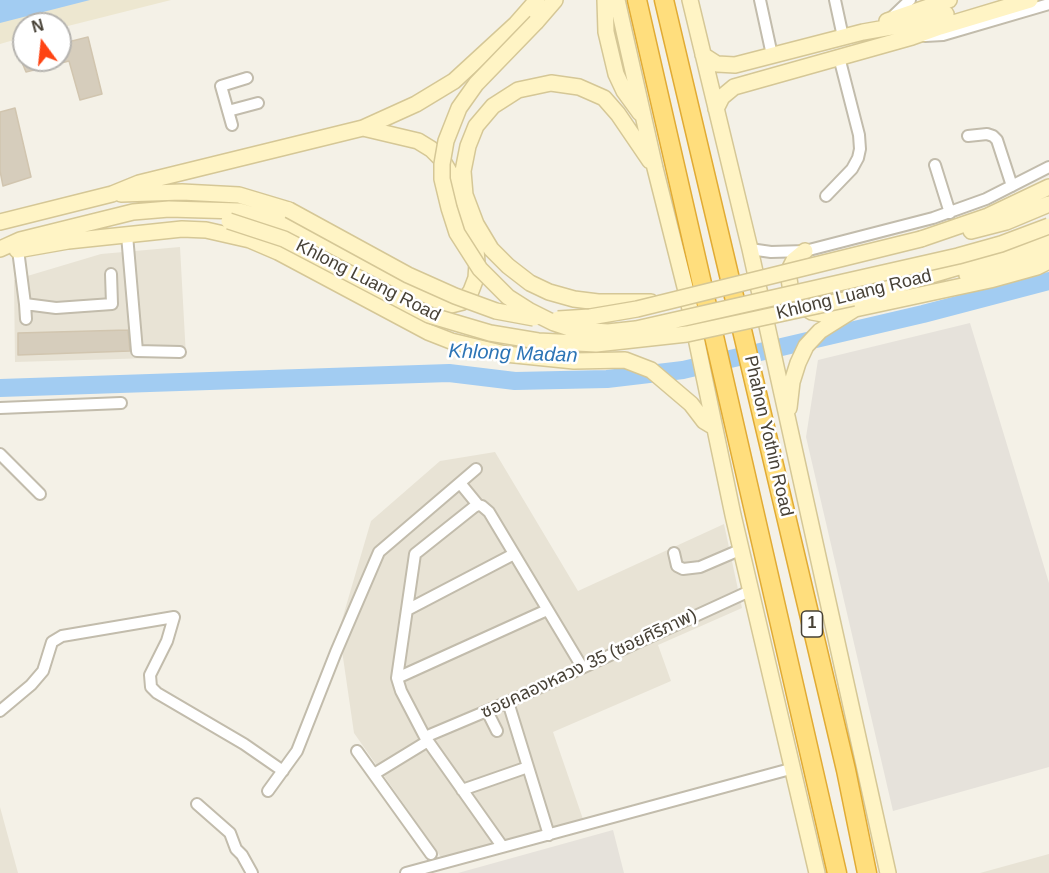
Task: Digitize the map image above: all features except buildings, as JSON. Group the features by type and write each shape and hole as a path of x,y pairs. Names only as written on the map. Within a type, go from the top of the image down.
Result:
{"highway":[{"name":"Phahon Yothin Road","path":"637,0 706,341 724,382 837,873"},
{"name":"Phahon Yothin Road","path":"664,0 846,770 867,873"}],"main road":[{"path":"0,222 112,194 139,183 363,128 416,104 454,81 516,24 537,0"},
{"path":"555,0 476,84 459,108 446,141 442,165 442,179 448,208 458,233 480,269 508,297 554,323 569,328 608,332 647,327 958,256 1001,244 1049,225"},
{"path":"605,0 606,32 616,74 624,91 644,117"},
{"name":"Phahon Yothin Road","path":"617,0 655,168 706,341 706,387 714,427 817,873"},
{"name":"Phahon Yothin Road","path":"690,0 750,249 888,873"},
{"path":"703,55 717,64 735,65 929,13 949,0"},
{"path":"863,32 890,19 994,0"},
{"path":"716,109 722,97 734,87 912,37 1030,0"},
{"path":"778,54 789,72"},
{"path":"655,168 618,114 604,98 579,87 551,83 529,86 509,95 493,106 476,126 465,158 463,182 465,195 476,224 491,249 530,283 549,292 574,299 598,302 663,302"},
{"path":"0,250 20,240 133,212 169,209 239,211 282,223 324,242 437,302 452,305 460,303 471,291 476,278 476,248 458,204 450,173 443,161 431,149 418,141 363,128"},
{"path":"921,239 988,216 1049,187"},
{"name":"Khlong Luang Road","path":"112,194 182,192 239,195 289,210 408,275 455,296 496,311 531,318 564,319 612,314 921,239 972,231 1006,222 1049,204"},
{"name":"Khlong Luang Road","path":"0,250 18,250 68,241 92,230 126,223 181,218 229,221 284,239 429,315 490,333 538,341 596,344 687,334 854,304 996,256 1049,232"},
{"path":"68,241 154,230 206,230 250,240 278,252 428,332 451,341 505,354 574,361 625,360 651,370 691,404 704,421 714,427"},
{"path":"805,251 794,260 788,272 791,292 797,303 812,312 823,314 965,276 1019,260 1049,248"},
{"path":"787,423 792,382 806,346 820,331 854,304 990,280 1037,267 1049,261"},
{"path":"387,310 454,330 464,325 465,321 465,311 460,303"}],"street":[{"path":"760,0 778,54"},
{"path":"835,0 843,37"},
{"path":"890,19 910,0"},
{"path":"912,37 943,36 1049,4"},
{"path":"826,196 852,169 860,149 859,135 839,57"},
{"path":"232,125 221,86 247,78"},
{"path":"228,111 258,103"},
{"path":"968,136 987,134 997,140 1011,186"},
{"path":"935,165 950,213"},
{"path":"750,249 771,252 805,251 950,213 1049,167"},
{"path":"127,235 137,351 180,352"},
{"path":"18,250 26,319"},
{"path":"25,304 56,308 112,304 111,274"},
{"path":"0,408 121,403"},
{"path":"0,454 40,494"},
{"path":"268,791 297,751 331,663 380,552 476,469"},
{"path":"460,483 478,505 489,512 582,667"},
{"path":"478,505 415,554 397,678 401,691 426,739 502,846"},
{"path":"674,553 677,566 683,569 700,567 742,549"},
{"path":"406,610 514,554"},
{"name":"ซอยคลองหลวง 35 (ซอยศิริภาพ)","path":"374,774 426,739 752,590"},
{"path":"397,678 547,610"},
{"path":"0,711 31,686 43,671 52,642 62,636 84,630 174,617 167,641 150,675 151,687 157,693 244,744 283,771"},
{"path":"508,702 549,835"},
{"path":"487,711 497,731"},
{"path":"357,752 431,854"},
{"path":"462,790 528,767"},
{"path":"406,873 794,768"},
{"path":"197,804 230,833 236,849 252,873"}],"shaded area":[{"path":"0,0 171,0 72,25 72,12 12,12 12,40 0,44"},
{"path":"180,247 186,357 15,362 14,280 101,254"},
{"path":"970,323 1049,583 1049,767 893,811 806,437 818,360"},
{"path":"495,452 578,591 724,524 742,608 658,645 671,681 553,732 585,825 445,863 354,733 339,630 371,521 440,461"},
{"path":"0,807 18,873 0,873"},
{"path":"613,830 624,873 458,873"},
{"path":"1049,854 1049,873 980,873"}],"water":[{"path":"0,0 90,0 43,12 12,12 12,20 0,23"}],"waterway":[{"name":"Khlong Madan","path":"0,388 449,373 515,381 607,379 683,370 923,314 1049,281"}]}
